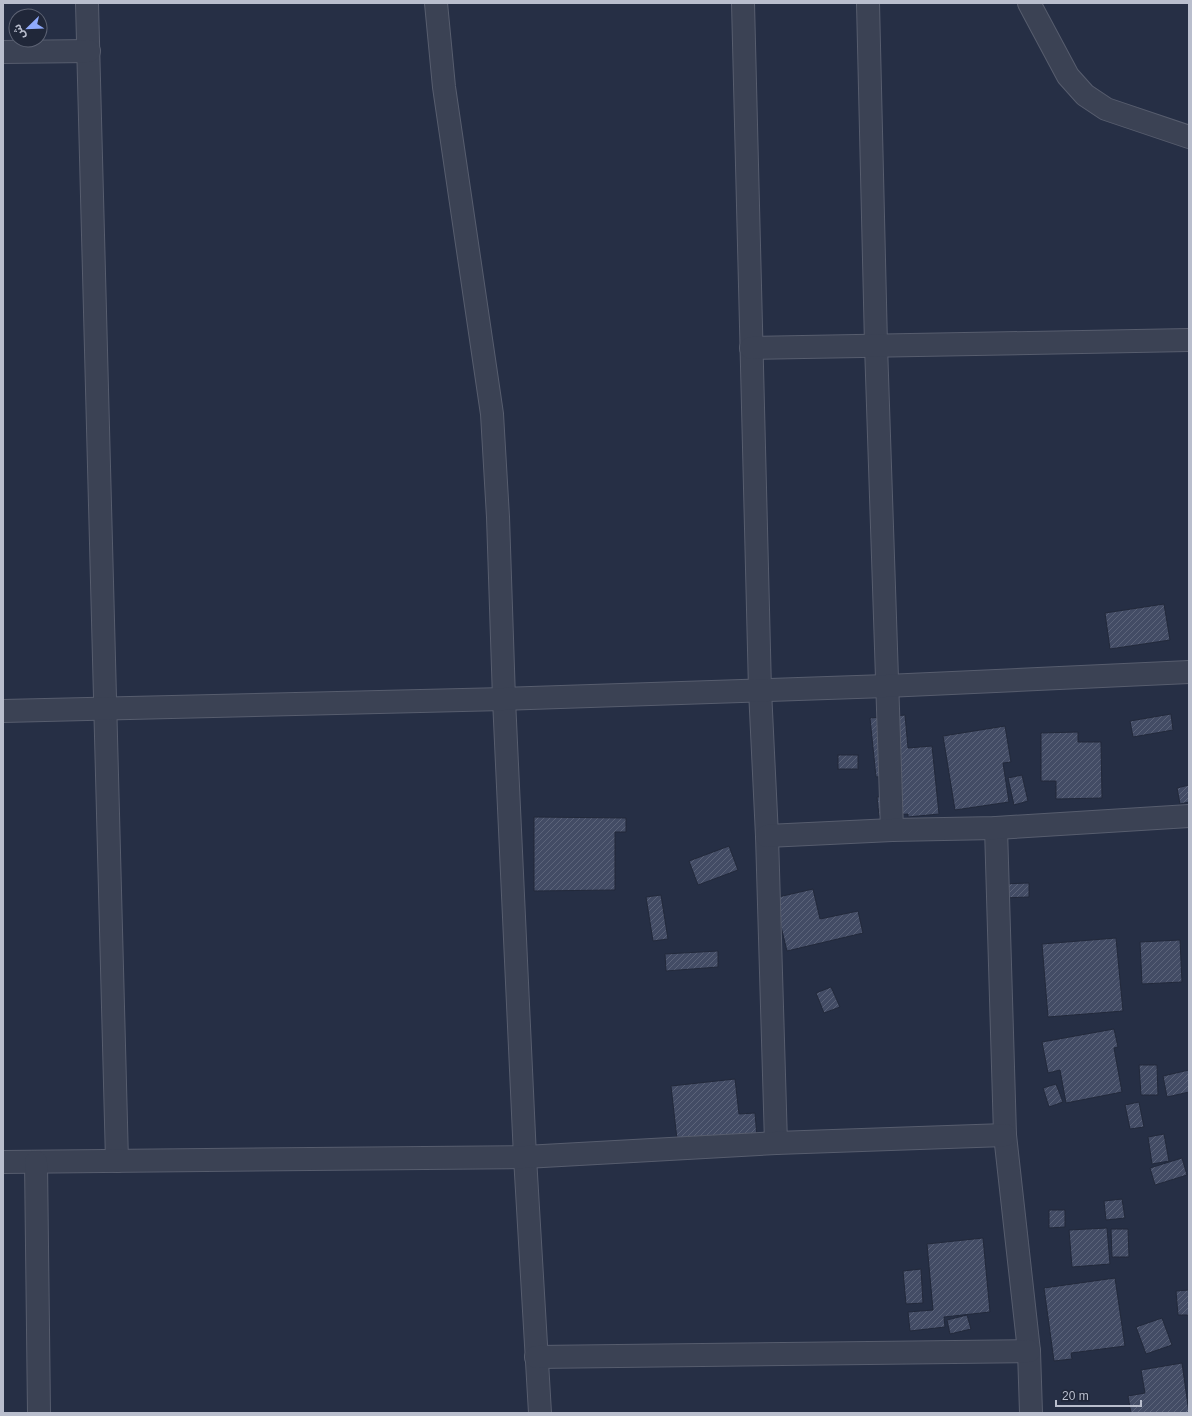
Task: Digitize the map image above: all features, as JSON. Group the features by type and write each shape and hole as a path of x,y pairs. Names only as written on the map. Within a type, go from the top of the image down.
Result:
{"street":[{"path":"87,3 117,1161"},
{"path":"436,3 444,87 492,414 498,517 504,699 525,1157 540,1413"},
{"path":"743,3 760,690 767,836 776,1143"},
{"path":"868,3 876,345 886,686 892,830"},
{"path":"1028,3 1068,76 1085,95 1106,109 1189,137"},
{"path":"3,52 89,51"},
{"path":"751,348 1189,340"},
{"path":"3,711 504,699 886,686 1189,672"},
{"path":"767,836 892,830 996,828 1189,816"},
{"path":"996,828 1005,1135 1029,1351 1031,1413"},
{"path":"3,1162 525,1157 776,1143 1005,1135"},
{"path":"36,1162 39,1413"},
{"path":"536,1357 1029,1351"}],"building":[{"path":"1164,604 1170,640 1110,649 1105,613"},
{"path":"1171,714 1173,730 1133,737 1130,721"},
{"path":"905,715 908,748 932,746 939,814 908,817 908,814 879,816 877,797 901,794 899,775 876,777 870,718"},
{"path":"1005,726 1011,762 1003,763 1009,802 955,810 943,736"},
{"path":"1078,732 1078,742 1101,742 1102,798 1056,799 1056,781 1041,781 1041,733"},
{"path":"838,755 858,755 858,769 838,769"},
{"path":"1022,775 1028,801 1014,805 1008,778"},
{"path":"1189,785 1189,802 1180,804 1177,788"},
{"path":"534,817 626,818 626,832 615,832 615,890 534,891"},
{"path":"729,846 738,870 698,885 689,861"},
{"path":"1029,883 1029,897 1002,898 1001,884"},
{"path":"813,889 820,919 858,911 863,933 787,951 774,898"},
{"path":"661,895 668,939 653,941 646,897"},
{"path":"1116,938 1123,1011 1048,1017 1042,944"},
{"path":"1180,940 1182,982 1142,984 1140,942"},
{"path":"718,951 718,967 666,971 665,954"},
{"path":"831,987 840,1007 824,1013 816,993"},
{"path":"1114,1029 1118,1047 1114,1048 1122,1092 1066,1103 1060,1070 1048,1073 1042,1042"},
{"path":"1139,1065 1157,1065 1158,1095 1141,1095"},
{"path":"1189,1070 1189,1092 1167,1097 1163,1076"},
{"path":"735,1079 739,1114 755,1113 758,1149 679,1157 671,1086"},
{"path":"1056,1084 1063,1102 1049,1107 1043,1088"},
{"path":"1139,1102 1144,1127 1130,1129 1125,1105"},
{"path":"1164,1134 1169,1161 1152,1164 1148,1137"},
{"path":"1182,1158 1187,1175 1155,1185 1150,1168"},
{"path":"1122,1199 1125,1218 1106,1220 1104,1201"},
{"path":"1049,1210 1065,1210 1065,1227 1049,1228"},
{"path":"1107,1228 1110,1264 1072,1267 1069,1230"},
{"path":"1111,1229 1128,1229 1129,1257 1112,1257"},
{"path":"983,1238 990,1312 944,1317 945,1327 910,1331 908,1312 933,1310 927,1244"},
{"path":"921,1269 923,1303 906,1304 903,1271"},
{"path":"1115,1278 1125,1346 1071,1353 1072,1359 1054,1361 1044,1288"},
{"path":"1189,1290 1189,1315 1178,1315 1176,1291"},
{"path":"967,1315 971,1329 950,1334 947,1320"},
{"path":"1162,1318 1172,1345 1146,1354 1136,1327"},
{"path":"1182,1363 1189,1413 1131,1413 1128,1396 1145,1393 1141,1370"}]}
